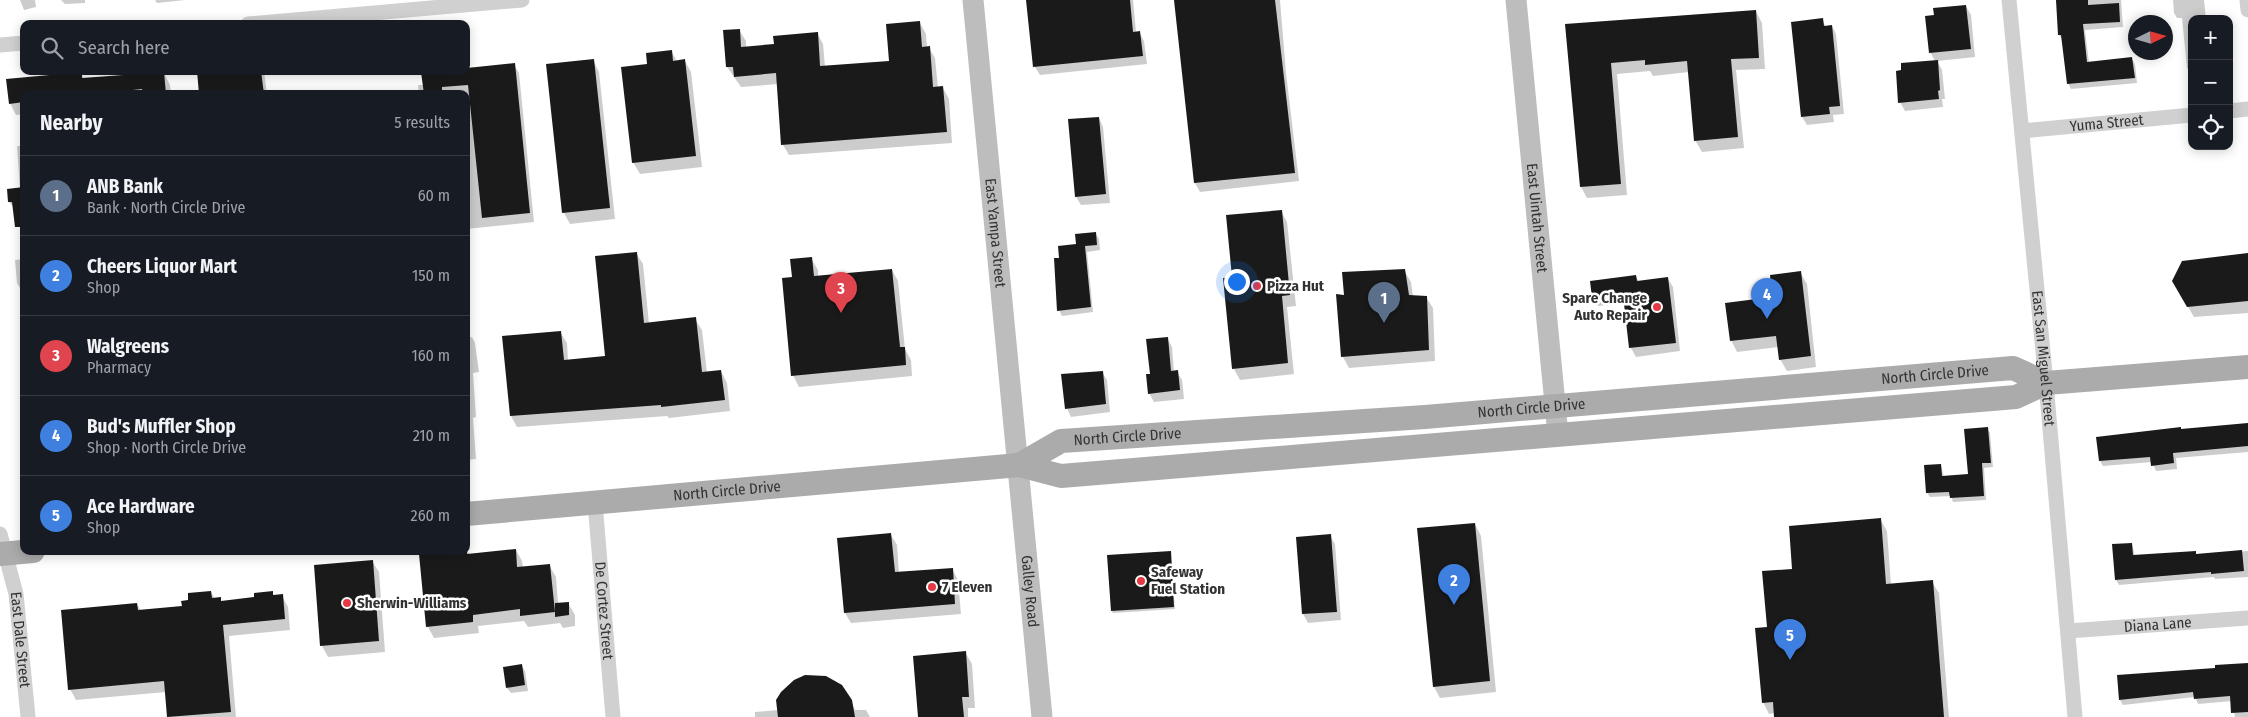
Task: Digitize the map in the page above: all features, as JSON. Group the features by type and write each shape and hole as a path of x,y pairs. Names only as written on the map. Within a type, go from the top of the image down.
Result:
{"main road":[{"name":"East Yampa Street","path":"973,0 1019,465"},
{"name":"East Uintah Street","path":"1516,0 1558,435"},
{"name":"North Circle Drive","path":"470,514 1019,465 1061,476 2016,397 2046,383 2248,366"},
{"name":"North Circle Drive","path":"1019,465 1061,441 1555,407 2013,368 2046,383"},
{"name":"Galley Road","path":"1019,465 1042,717"},
{"path":"1,547 20,549"}],"street":[{"path":"294,20 522,0"},
{"name":"East San Miguel Street","path":"2009,0 2046,383 2075,717"},
{"path":"2247,0 2248,10"},
{"path":"0,45 20,43"},
{"path":"2233,111 2248,110"},
{"name":"Yuma Street","path":"2022,131 2188,115"},
{"name":"De Cortez Street","path":"595,503 613,717"},
{"name":"East Dale Street","path":"1,547 16,594 28,717"},
{"name":"Diana Lane","path":"2068,631 2248,618"}],"building":[{"path":"1026,0 1130,0 1133,32 1140,31 1143,56 1033,67"},
{"path":"1174,0 1275,0 1295,173 1194,183"},
{"path":"2056,0 2088,0 2088,5 2119,3 2120,22 2083,24 2087,62 2128,57 2128,60 2132,60 2135,78 2067,84 2061,35 2058,35"},
{"path":"1966,5 1971,49 1929,53 1925,16 1934,15 1933,8"},
{"path":"1756,10 1759,58 1731,59 1738,137 1694,141 1687,61 1645,65 1645,60 1611,63 1621,184 1580,187 1565,24"},
{"path":"1823,18 1824,26 1832,25 1840,106 1829,107 1830,114 1801,117 1791,22"},
{"path":"920,21 922,47 930,46 933,87 943,86 947,132 781,145 776,73 734,77 733,67 726,67 723,30 740,29 741,47 774,44 773,36 818,32 820,66 889,61 886,24"},
{"path":"672,50 673,61 685,59 696,156 632,163 621,67 647,64 646,53"},
{"path":"594,59 610,208 562,213 546,64"},
{"path":"1938,60 1939,99 1898,103 1896,71 1901,70 1901,63"},
{"path":"515,63 530,213 482,218 468,85 442,87 442,90 423,90 421,75 470,75 470,68"},
{"path":"49,75 82,75 82,78 123,75 164,75 166,90 20,90 20,103 9,104 6,79"},
{"path":"197,75 262,75 263,90 199,90"},
{"path":"1099,117 1106,194 1075,197 1068,119"},
{"path":"20,187 20,227 15,227 12,202 8,202 7,189"},
{"name":"Pizza Hut","path":"1282,210 1290,295 1282,296 1288,363 1232,369 1223,278 1232,277 1226,215"},
{"path":"1096,232 1097,245 1085,246 1091,307 1057,311 1054,258 1059,258 1058,246 1076,244 1075,234"},
{"path":"637,252 644,323 696,317 702,372 721,370 725,400 661,407 661,405 510,416 502,336 561,331 564,360 605,356 595,256"},
{"path":"2248,253 2248,301 2187,307 2172,281 2182,261"},
{"path":"812,257 814,276 892,269 900,347 905,347 906,365 791,376 782,278 792,277 790,259"},
{"path":"1405,269 1409,295 1427,296 1429,350 1341,357 1336,294 1344,295 1342,272"},
{"path":"1801,271 1811,356 1779,360 1776,336 1730,341 1725,303 1772,297 1770,275"},
{"name":"Spare Change Auto Repair","path":"1636,275 1637,281 1668,277 1676,343 1629,348 1623,295 1592,298 1590,281"},
{"path":"1168,337 1171,371 1178,370 1180,390 1148,394 1146,374 1150,374 1146,339"},
{"path":"1103,371 1106,404 1065,409 1061,374"},
{"path":"2248,423 2248,446 2173,453 2174,463 2151,466 2150,457 2099,461 2096,437 2181,427 2181,429"},
{"path":"1988,427 1991,463 1982,463 1984,496 1950,498 1949,492 1926,493 1924,465 1941,464 1942,476 1968,474 1964,429"},
{"path":"1881,518 1886,584 1933,580 1944,717 1774,717 1773,702 1762,703 1755,628 1767,627 1762,571 1792,569 1789,526"},
{"path":"1475,523 1490,681 1433,687 1417,528"},
{"path":"891,533 895,572 953,568 955,604 844,613 837,538"},
{"path":"1331,534 1337,612 1302,614 1296,537"},
{"path":"2132,543 2133,555 2196,551 2196,554 2242,550 2244,571 2115,580 2112,544"},
{"path":"516,549 517,567 550,564 555,612 520,616 520,609 473,615 473,622 426,627 419,555 470,554"},
{"name":"Safeway Fuel Station","path":"1171,551 1174,607 1111,611 1107,555"},
{"name":"Sherwin-Williams","path":"373,560 379,641 320,646 314,565"},
{"path":"211,591 212,598 221,597 221,601 254,597 254,593 273,591 273,595 283,594 285,619 223,625 231,712 167,717 164,681 68,690 61,610 137,603 138,610 182,606 181,601 188,600 188,593"},
{"path":"569,602 569,615 555,617 555,603"},
{"path":"966,651 969,697 962,697 964,717 918,717 913,656"},
{"path":"2248,663 2248,712 2231,713 2230,696 2194,699 2193,692 2119,700 2117,675 2215,668 2215,665"},
{"path":"522,664 525,685 506,688 503,667"},
{"path":"805,675 826,676 842,685 852,700 855,717 778,717 776,700 781,692 794,680"}],"place":[{"name":"Pizza Hut","path":"1257,286"},
{"name":"Spare Change Auto Repair","path":"1657,307"},
{"name":"Walgreens","path":"841,313"},
{"name":"Bud's Muffler Shop","path":"1767,319"},
{"name":"ANB Bank","path":"1384,323"},
{"name":"Safeway Fuel Station","path":"1141,581"},
{"name":"7 Eleven","path":"932,587"},
{"name":"Sherwin-Williams","path":"347,603"},
{"name":"Cheers Liquor Mart","path":"1454,605"},
{"name":"Ace Hardware","path":"1790,660"}]}
